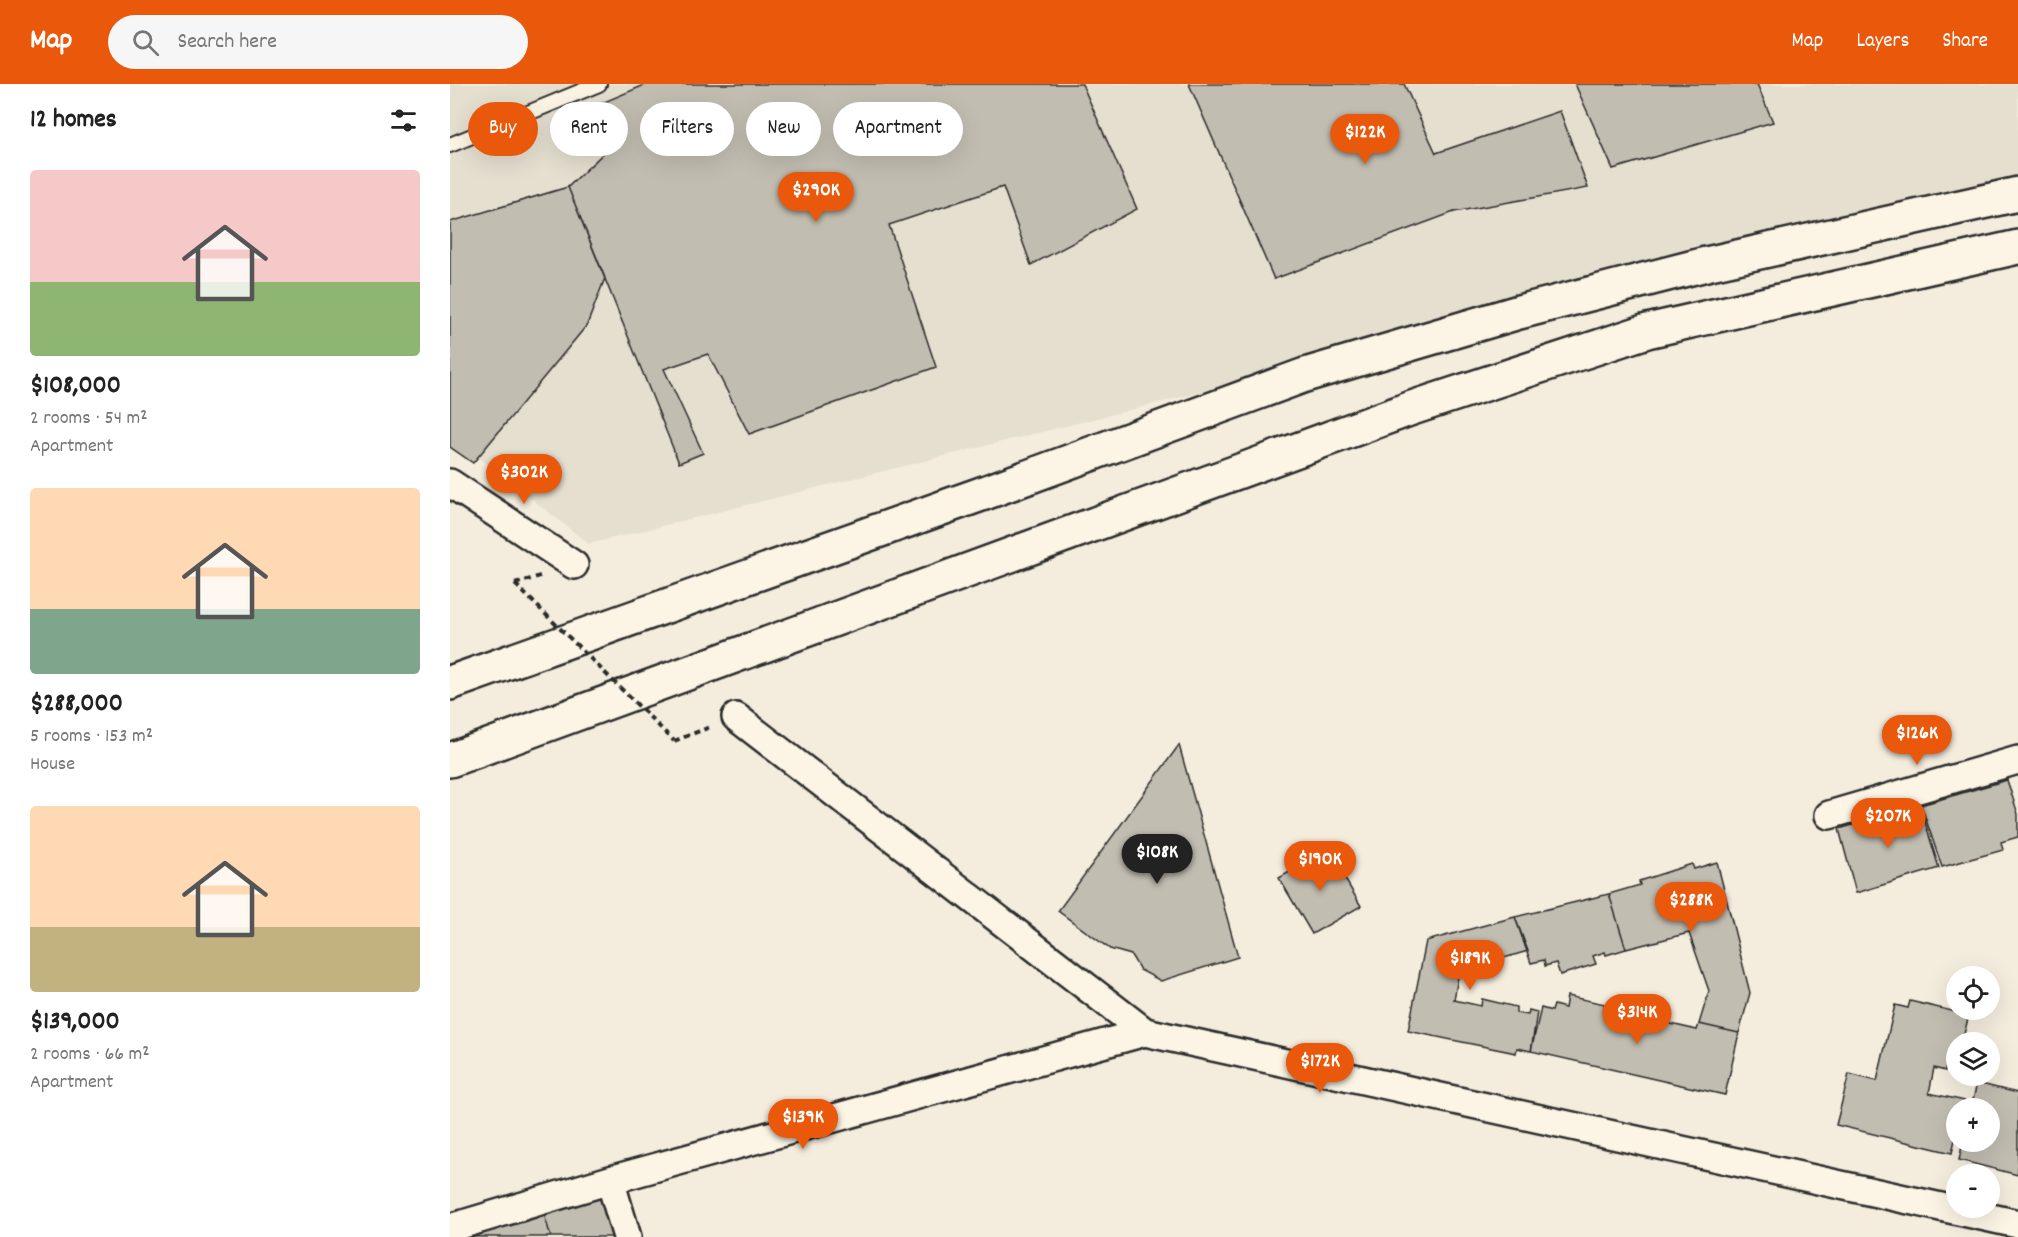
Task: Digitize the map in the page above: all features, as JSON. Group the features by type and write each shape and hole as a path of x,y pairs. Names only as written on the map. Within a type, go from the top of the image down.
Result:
{"highway":[{"path":"450,683 998,488 1305,375 1519,312 1706,264 2018,194"},
{"path":"450,760 1423,404 1647,331 2018,247"}],"street":[{"path":"450,483 574,565"},
{"path":"736,717 1145,1032 2018,1224"},
{"path":"1829,815 2018,760"},
{"path":"450,1228 610,1180 1145,1032"},
{"path":"610,1180 627,1237"}],"lane":[{"path":"450,145 599,84"}],"path":[{"path":"515,584 674,741 736,717"}],"shaded area":[{"path":"450,84 2018,84 2018,190 589,544 450,435"}],"building":[{"path":"647,84 1082,84 1137,209 1031,265 1003,187 889,225 936,367 749,434 708,354 664,369 703,453 679,463 568,187 600,156 628,156 628,102 604,102"},
{"path":"1189,84 1404,84 1436,153 1560,111 1588,188 1454,212 1274,279"},
{"path":"1575,84 1757,84 1773,122 1613,169"},
{"path":"568,187 605,278 587,325 473,463 450,447 450,222"},
{"path":"1179,745 1238,957 1161,981 1140,970 1131,955 1110,949 1058,911"},
{"path":"2007,780 2018,814 2018,837 2001,842 2003,850 1942,867 1921,805"},
{"path":"1920,806 1939,868 1856,893 1839,829"},
{"path":"1328,850 1361,906 1312,934 1279,878"},
{"path":"1717,862 1750,993 1739,1033 1699,1024 1709,991 1689,933 1626,949 1609,894 1640,885 1639,881 1692,864 1694,869"},
{"path":"1609,894 1626,949 1593,956 1596,964 1560,975 1556,963 1545,966 1544,960 1531,963 1515,917"},
{"path":"1515,917 1528,951 1459,971 1454,1000 1481,1006 1482,999 1516,1007 1516,1013 1528,1015 1529,1010 1537,1012 1531,1051 1517,1048 1516,1053 1408,1031 1426,941"},
{"path":"1567,996 1605,1004 1603,1013 1614,1015 1615,1011 1697,1030 1699,1024 1739,1033 1725,1095 1531,1051 1541,1008 1552,1011 1554,1005 1565,1008"},
{"path":"1910,1001 1946,1010 1946,1020 1968,1020 1965,1032 1946,1032 1945,1071 1934,1068 1929,1093 1952,1098 1946,1098 1946,1152 1836,1125 1849,1074 1877,1081 1895,1005 1908,1008"},
{"path":"1976,1086 1989,1086 2018,1093 2018,1175 2000,1170 2000,1164 1975,1164 1959,1160 1961,1152 2000,1152 2000,1098 1973,1098"},
{"path":"600,1193 612,1237 551,1237 543,1211"},
{"path":"543,1211 551,1237 466,1237"}]}
